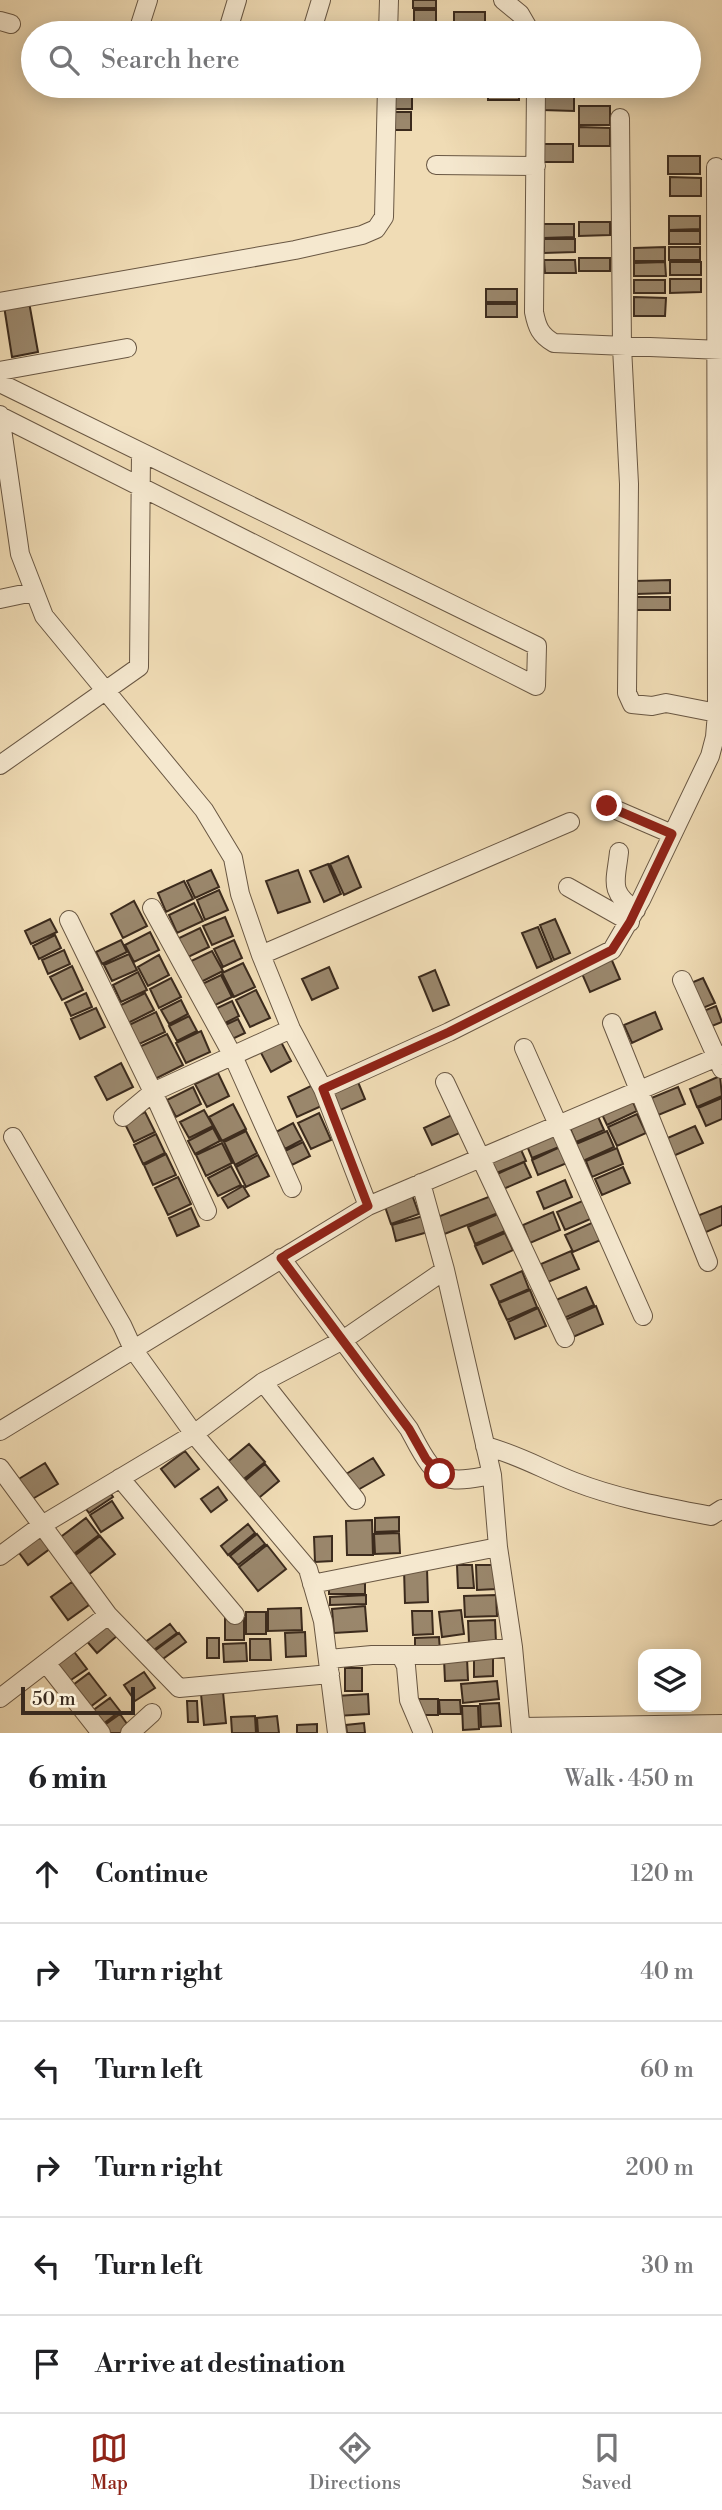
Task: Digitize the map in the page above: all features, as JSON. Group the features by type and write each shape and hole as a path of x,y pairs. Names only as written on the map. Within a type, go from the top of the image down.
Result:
{"street":[{"path":"141,21 148,0"},
{"path":"230,21 237,0"},
{"path":"315,21 321,0"},
{"path":"388,21 389,0"},
{"path":"503,0 524,21"},
{"path":"0,302 296,250 362,235 376,229 384,217 387,98"},
{"path":"536,98 534,312 537,327 544,337 554,343 719,350"},
{"path":"620,118 622,347 629,484 627,693 632,704 652,706 666,703 718,713"},
{"path":"436,165 536,166"},
{"path":"323,1089 449,1032 612,950 633,916 672,834 716,756 719,350 716,167"},
{"path":"0,371 127,348"},
{"path":"0,383 537,646 536,686 0,415"},
{"path":"0,415 20,554 33,593 44,616 204,810 233,858 240,894 261,955 291,1030 323,1089 368,1206"},
{"path":"0,765 139,667 141,453"},
{"path":"0,599 33,593"},
{"path":"607,806 672,834"},
{"path":"261,955 570,822"},
{"path":"619,852 615,890 633,916"},
{"path":"568,887 633,916"},
{"path":"152,908 233,1056 292,1188"},
{"path":"69,920 153,1092 207,1211"},
{"path":"0,1431 368,1206 481,1156 721,1060 682,980"},
{"path":"612,1023 708,1262"},
{"path":"123,1117 153,1092 291,1030"},
{"path":"524,1048 643,1316"},
{"path":"445,1082 565,1338"},
{"path":"13,1137 122,1325 133,1349 194,1434 308,1569 323,1621 337,1733"},
{"path":"421,1184 445,1270 492,1475 498,1547 513,1647 521,1730 722,1724"},
{"path":"281,1258 409,1429 426,1459 440,1474 450,1480 492,1475"},
{"path":"0,1556 42,1525 194,1434 262,1382 343,1340 445,1270"},
{"path":"262,1382 356,1500"},
{"path":"485,1446 507,1452 575,1482 634,1501 711,1516 722,1509"},
{"path":"0,1468 108,1615 179,1688 329,1667 372,1655 401,1656 513,1647"},
{"path":"120,1478 235,1615"},
{"path":"312,1584 498,1547"},
{"path":"0,1699 108,1615"},
{"path":"401,1656 406,1666 409,1700 422,1733"},
{"path":"46,1662 101,1733"},
{"path":"130,1733 152,1713"}],"building":[{"path":"413,0 436,0 436,8 413,8"},
{"path":"414,10 436,10 436,21 414,21"},
{"path":"454,12 485,12 485,21 454,21"},
{"path":"390,98 412,98 412,109 390,109"},
{"path":"488,98 519,98 519,100"},
{"path":"543,98 574,98 574,111 543,110"},
{"path":"579,106 610,106 610,125 579,125"},
{"path":"388,112 411,112 411,130 388,130"},
{"path":"579,127 610,128 610,146 579,146"},
{"path":"542,144 573,144 573,162 542,162"},
{"path":"668,156 700,156 700,174 668,174"},
{"path":"670,177 701,178 701,196 670,196"},
{"path":"669,216 700,216 700,229 669,230"},
{"path":"579,222 610,222 610,235 579,236"},
{"path":"543,224 574,224 574,237 543,238"},
{"path":"669,231 700,231 700,244 669,244"},
{"path":"544,239 575,239 575,252 544,253"},
{"path":"665,247 665,261 634,261 634,248"},
{"path":"669,247 700,247 700,260 669,260"},
{"path":"579,258 610,258 610,271 579,271"},
{"path":"544,260 575,260 576,273 545,273"},
{"path":"665,262 666,276 634,276 634,263"},
{"path":"670,262 701,262 701,275 670,275"},
{"path":"670,279 701,279 701,292 670,293"},
{"path":"634,280 665,280 665,293 634,293"},
{"path":"486,289 517,289 517,302 486,302"},
{"path":"634,297 666,298 665,316 634,316"},
{"path":"29,302 38,352 12,357 4,306"},
{"path":"486,304 517,304 517,317 486,317"},
{"path":"670,580 670,593 636,594 635,581"},
{"path":"636,597 670,597 670,610 636,610"},
{"path":"348,856 361,887 344,895 330,864"},
{"path":"328,864 341,894 324,902 310,871"},
{"path":"211,870 219,887 195,898 187,881"},
{"path":"298,870 310,902 278,913 266,881"},
{"path":"184,881 193,899 166,912 158,893"},
{"path":"219,890 228,910 205,920 197,900"},
{"path":"134,901 147,926 123,938 111,914"},
{"path":"194,903 203,921 177,933 169,915"},
{"path":"225,917 233,936 212,945 203,926"},
{"path":"50,919 57,932 31,944 25,931"},
{"path":"555,919 570,953 554,960 540,925"},
{"path":"538,927 552,961 537,968 522,933"},
{"path":"200,928 209,947 184,959 175,940"},
{"path":"150,932 159,950 134,962 125,945"},
{"path":"55,935 61,948 39,959 33,946"},
{"path":"121,940 127,952 102,964 96,952"},
{"path":"234,940 242,958 223,967 214,949"},
{"path":"64,950 70,964 48,974 42,960"},
{"path":"212,951 223,971 195,985 185,964"},
{"path":"129,954 137,970 112,981 104,965"},
{"path":"159,955 169,975 148,986 138,967"},
{"path":"610,956 620,979 590,992 580,969"},
{"path":"243,963 255,987 234,997 222,973"},
{"path":"72,966 83,990 62,1000 50,977"},
{"path":"329,967 338,988 312,1000 302,979"},
{"path":"435,970 449,1005 433,1011 419,977"},
{"path":"138,972 147,990 121,1002 113,985"},
{"path":"221,975 232,997 209,1008 198,986"},
{"path":"171,978 181,997 159,1008 150,989"},
{"path":"703,978 715,1003 698,1010 686,985"},
{"path":"256,990 270,1018 250,1027 236,1000"},
{"path":"86,993 92,1007 71,1016 65,1003"},
{"path":"145,993 154,1010 126,1024 117,1007"},
{"path":"181,1000 188,1014 169,1024 161,1010"},
{"path":"232,1001 239,1016 219,1026 211,1011"},
{"path":"716,1006 722,1022 707,1028 701,1012"},
{"path":"96,1008 105,1027 80,1039 71,1019"},
{"path":"156,1012 165,1032 137,1045 127,1026"},
{"path":"655,1012 662,1029 632,1043 624,1025"},
{"path":"189,1016 197,1031 177,1041 169,1026"},
{"path":"238,1019 245,1033 228,1041 221,1027"},
{"path":"201,1031 210,1052 186,1063 176,1043"},
{"path":"167,1034 183,1065 153,1080 137,1048"},
{"path":"280,1040 291,1061 271,1072 260,1051"},
{"path":"121,1063 133,1087 107,1100 95,1077"},
{"path":"218,1073 229,1096 207,1107 195,1084"},
{"path":"720,1076 722,1096 697,1107 690,1089"},
{"path":"358,1082 365,1099 336,1112 329,1095"},
{"path":"317,1083 326,1104 297,1117 288,1097"},
{"path":"193,1087 201,1104 176,1117 167,1100"},
{"path":"678,1087 685,1104 656,1116 649,1099"},
{"path":"630,1095 637,1111 607,1125 599,1108"},
{"path":"722,1098 722,1119 706,1126 698,1108"},
{"path":"233,1104 246,1129 222,1141 209,1117"},
{"path":"204,1110 213,1126 189,1138 180,1122"},
{"path":"145,1112 155,1132 134,1142 124,1122"},
{"path":"596,1112 604,1130 576,1142 568,1124"},
{"path":"319,1113 331,1140 311,1149 298,1123"},
{"path":"454,1114 462,1132 432,1145 424,1128"},
{"path":"637,1114 646,1133 617,1146 608,1127"},
{"path":"293,1123 302,1140 285,1149 276,1132"},
{"path":"695,1126 703,1143 671,1157 663,1140"},
{"path":"213,1128 220,1141 195,1154 188,1141"},
{"path":"552,1129 559,1147 532,1158 525,1141"},
{"path":"246,1131 257,1153 235,1165 224,1142"},
{"path":"607,1131 614,1147 583,1161 576,1144"},
{"path":"156,1134 165,1153 143,1164 134,1145"},
{"path":"303,1142 310,1156 292,1165 285,1151"},
{"path":"222,1143 232,1163 206,1176 196,1155"},
{"path":"518,1143 526,1161 494,1174 487,1156"},
{"path":"560,1147 567,1163 538,1175 532,1160"},
{"path":"617,1148 623,1164 592,1177 586,1161"},
{"path":"166,1154 176,1175 153,1185 144,1165"},
{"path":"258,1155 269,1176 246,1187 236,1167"},
{"path":"524,1162 531,1177 501,1190 495,1175"},
{"path":"231,1166 241,1185 218,1196 208,1178"},
{"path":"623,1167 630,1183 602,1195 595,1179"},
{"path":"178,1177 191,1204 168,1215 155,1188"},
{"path":"565,1180 572,1197 544,1209 537,1192"},
{"path":"243,1186 249,1196 228,1208 222,1198"},
{"path":"411,1192 419,1214 391,1224 383,1201"},
{"path":"491,1196 498,1213 442,1235 435,1218"},
{"path":"587,1199 595,1217 565,1230 557,1212"},
{"path":"722,1206 722,1225 704,1233 697,1216"},
{"path":"191,1208 199,1226 177,1236 169,1218"},
{"path":"553,1212 560,1230 530,1243 523,1225"},
{"path":"498,1214 505,1231 475,1244 468,1227"},
{"path":"423,1216 428,1232 396,1241 392,1225"},
{"path":"596,1221 603,1239 573,1252 565,1235"},
{"path":"505,1233 513,1250 483,1264 475,1246"},
{"path":"571,1251 579,1269 548,1282 541,1264"},
{"path":"522,1271 529,1289 499,1302 491,1285"},
{"path":"586,1287 594,1305 564,1318 556,1300"},
{"path":"530,1290 537,1307 507,1320 499,1303"},
{"path":"596,1306 603,1324 573,1337 565,1320"},
{"path":"538,1308 546,1326 515,1339 508,1322"},
{"path":"249,1444 265,1462 240,1482 225,1464"},
{"path":"185,1451 199,1469 175,1487 161,1469"},
{"path":"373,1458 384,1475 356,1491 346,1474"},
{"path":"45,1463 58,1484 29,1501 17,1480"},
{"path":"265,1464 279,1481 254,1502 240,1485"},
{"path":"218,1487 227,1500 211,1512 201,1499"},
{"path":"108,1489 113,1497 89,1513 83,1505"},
{"path":"112,1501 123,1518 101,1532 90,1515"},
{"path":"399,1517 399,1531 375,1532 375,1518"},
{"path":"86,1518 99,1535 71,1556 58,1539"},
{"path":"372,1520 373,1555 347,1555 346,1521"},
{"path":"248,1524 255,1533 228,1555 221,1546"},
{"path":"39,1533 51,1548 28,1565 17,1550"},
{"path":"399,1533 400,1553 375,1554 374,1534"},
{"path":"257,1534 265,1544 238,1565 230,1556"},
{"path":"100,1536 115,1554 88,1575 73,1557"},
{"path":"332,1536 332,1561 315,1562 314,1537"},
{"path":"267,1545 286,1569 258,1591 239,1567"},
{"path":"457,1565 472,1565 474,1588 458,1588"},
{"path":"476,1565 495,1565 496,1589 477,1590"},
{"path":"427,1568 428,1602 405,1603 404,1569"},
{"path":"72,1582 89,1605 68,1620 51,1597"},
{"path":"365,1583 365,1594 329,1594 329,1584"},
{"path":"366,1595 366,1604 330,1605 330,1597"},
{"path":"496,1595 497,1616 465,1617 464,1596"},
{"path":"365,1606 367,1631 334,1633 332,1609"},
{"path":"301,1608 302,1630 268,1631 268,1609"},
{"path":"461,1610 464,1634 442,1637 439,1612"},
{"path":"412,1611 432,1611 433,1634 413,1635"},
{"path":"246,1612 266,1612 266,1634 246,1634"},
{"path":"225,1618 244,1618 244,1640 225,1640"},
{"path":"495,1620 496,1642 469,1643 468,1621"},
{"path":"105,1622 117,1636 97,1653 85,1639"},
{"path":"170,1624 177,1633 151,1652 144,1643"},
{"path":"305,1632 306,1656 286,1657 285,1633"},
{"path":"179,1633 186,1642 160,1661 153,1652"},
{"path":"439,1637 440,1651 415,1652 415,1638"},
{"path":"207,1638 219,1638 219,1658 207,1658"},
{"path":"250,1639 270,1639 271,1660 250,1660"},
{"path":"246,1643 247,1661 224,1662 223,1644"},
{"path":"72,1649 87,1669 68,1682 53,1662"},
{"path":"474,1653 493,1653 493,1676 474,1677"},
{"path":"467,1658 468,1680 445,1681 444,1659"},
{"path":"345,1668 362,1668 362,1691 345,1691"},
{"path":"144,1672 155,1688 135,1701 124,1685"},
{"path":"89,1673 106,1695 90,1707 73,1685"},
{"path":"497,1681 499,1699 463,1703 461,1684"},
{"path":"223,1692 226,1723 204,1725 201,1694"},
{"path":"368,1694 369,1714 337,1716 336,1696"},
{"path":"110,1698 120,1711 98,1728 88,1714"},
{"path":"418,1699 438,1699 438,1715 418,1715"},
{"path":"439,1700 460,1700 461,1714 440,1714"},
{"path":"187,1701 197,1701 198,1722 188,1722"},
{"path":"499,1703 501,1726 481,1727 480,1704"},
{"path":"462,1706 478,1706 479,1729 463,1730"},
{"path":"120,1714 130,1728 124,1733 102,1733 99,1729"},
{"path":"255,1716 256,1733 232,1733 231,1717"},
{"path":"277,1716 279,1733 258,1733 257,1718"},
{"path":"364,1723 365,1733 347,1733 346,1725"},
{"path":"317,1724 317,1733 297,1733 297,1725"}],"route":[{"path":"440,1474 426,1459 409,1429 281,1258 368,1206 323,1089 449,1032 612,950 630,922 672,834 607,806"}]}
